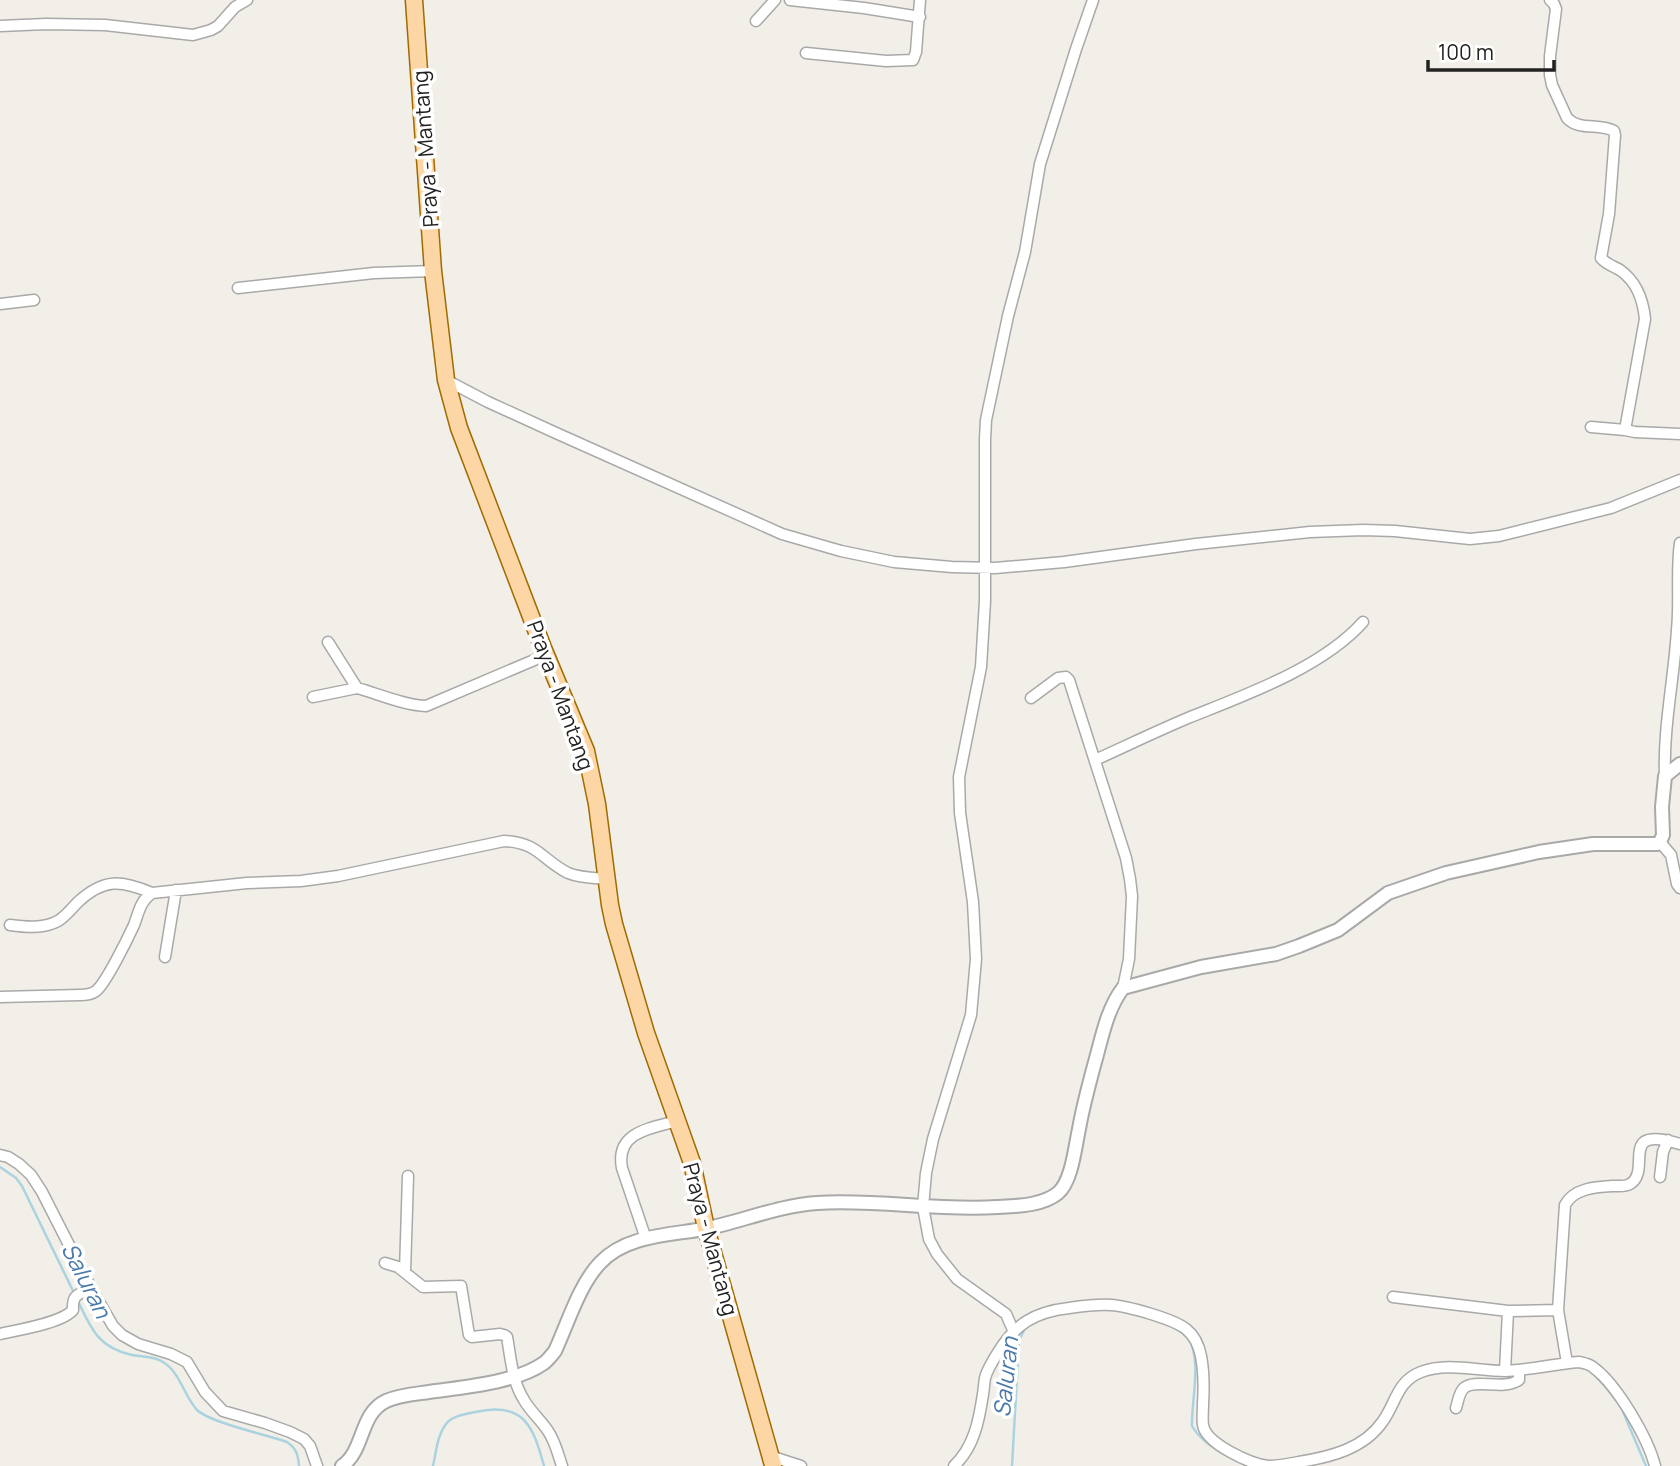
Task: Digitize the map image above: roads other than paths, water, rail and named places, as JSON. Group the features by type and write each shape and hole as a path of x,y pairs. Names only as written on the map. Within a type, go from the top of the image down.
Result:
{"main road":[{"name":"Praya - Mantang","path":"414,0 433,271 446,380 458,428 586,751 597,804 614,924 646,1033 692,1163 706,1228 771,1460"}],"street":[{"path":"0,26 105,25 193,35 218,26 235,7 247,0"},
{"path":"756,21 775,0"},
{"path":"790,0 920,17"},
{"path":"806,53 911,61 916,51 920,0"},
{"path":"1013,1330 1006,1314 957,1279 937,1254 929,1240 923,1207 933,1139 971,1015 976,959 973,902 960,813 959,777 981,667 985,601 986,420 1025,251 1042,154 1093,0"},
{"path":"1550,0 1556,9 1550,79 1567,118 1581,125 1609,128 1615,135 1609,214 1601,258 1628,276 1644,303 1645,319 1625,430"},
{"path":"238,288 374,273 433,271"},
{"path":"0,304 34,300"},
{"path":"446,380 488,402 782,534 841,551 894,562 952,567 984,568 1064,562 1310,532 1363,530 1470,539 1499,536 1611,508 1680,480"},
{"path":"1591,426 1680,434"},
{"path":"1123,988 1200,967 1276,954 1299,946 1338,930 1388,893 1446,873 1539,852 1592,844 1660,842 1663,835 1664,758 1679,613 1680,543"},
{"path":"1095,760 1261,688 1329,652 1363,622"},
{"path":"328,642 356,688"},
{"path":"313,697 356,688 426,706 546,655"},
{"path":"342,1466 350,1461 354,1454 372,1412 387,1401 410,1394 513,1377 546,1362 555,1351 589,1277 601,1262 629,1244 813,1203 868,1202 969,1209 1032,1204 1058,1193 1067,1181 1105,1026 1123,988 1129,959 1132,895 1126,858 1069,680 1066,677 1058,678 1031,698"},
{"path":"1665,776 1680,764"},
{"path":"10,925 29,927 57,921 93,890 110,883 152,892 301,881 338,876 504,841 530,846 569,873 607,879"},
{"path":"1660,842 1671,855 1680,888"},
{"path":"165,957 176,890"},
{"path":"0,997 80,995 97,990 125,942 145,898 152,892"},
{"path":"646,1239 622,1168 621,1152 635,1135 677,1121"},
{"path":"1566,1363 1558,1310 1567,1199 1578,1191 1629,1184 1636,1175 1643,1144 1653,1139 1680,1144"},
{"path":"1660,1177 1662,1152 1668,1140"},
{"path":"0,1155 8,1157 31,1175 48,1203 88,1289 122,1335 138,1344 187,1362 205,1392 223,1410 304,1439 310,1446 317,1466"},
{"path":"405,1272 408,1176"},
{"path":"385,1263 405,1272 423,1287 461,1286 468,1333 472,1337 507,1337 513,1377 524,1402 548,1431 562,1466"},
{"path":"0,1334 67,1315 73,1310 74,1297 88,1289"},
{"path":"1393,1297 1508,1311 1558,1310"},
{"path":"954,1466 978,1427 985,1378 991,1364 1013,1330 1031,1318 1052,1310 1100,1305 1114,1305 1178,1323 1187,1329 1197,1343 1201,1356 1204,1378 1203,1425 1206,1432 1210,1439 1223,1448 1256,1464 1278,1466 1328,1457 1356,1445 1379,1427 1398,1390 1413,1376 1424,1371 1441,1368 1519,1374 1579,1362 1596,1368 1620,1396 1630,1411 1654,1466"},
{"path":"1505,1371 1508,1311"},
{"path":"1455,1408 1462,1390 1467,1385 1513,1384 1519,1374"},
{"path":"771,1460 801,1466"}],"waterway":[{"name":"Saluran","path":"0,1167 16,1178 22,1186 75,1295"},
{"name":"Saluran","path":"78,1301 92,1329 111,1348 160,1360 174,1372 197,1410 203,1415 287,1442 296,1452 299,1466"},
{"name":"Saluran","path":"1050,1316 1064,1313"},
{"name":"Saluran","path":"1153,1319 1180,1331 1192,1345 1195,1367 1192,1426 1208,1444 1229,1457"},
{"name":"Saluran","path":"1012,1466 1019,1341 1025,1328"},
{"name":"Saluran","path":"1593,1373 1621,1407 1646,1466"},
{"name":"Saluran","path":"433,1466 439,1439 449,1421 455,1417 491,1409 515,1413 523,1420 530,1428 544,1466"},
{"name":"Saluran","path":"1238,1461 1248,1466"}]}
